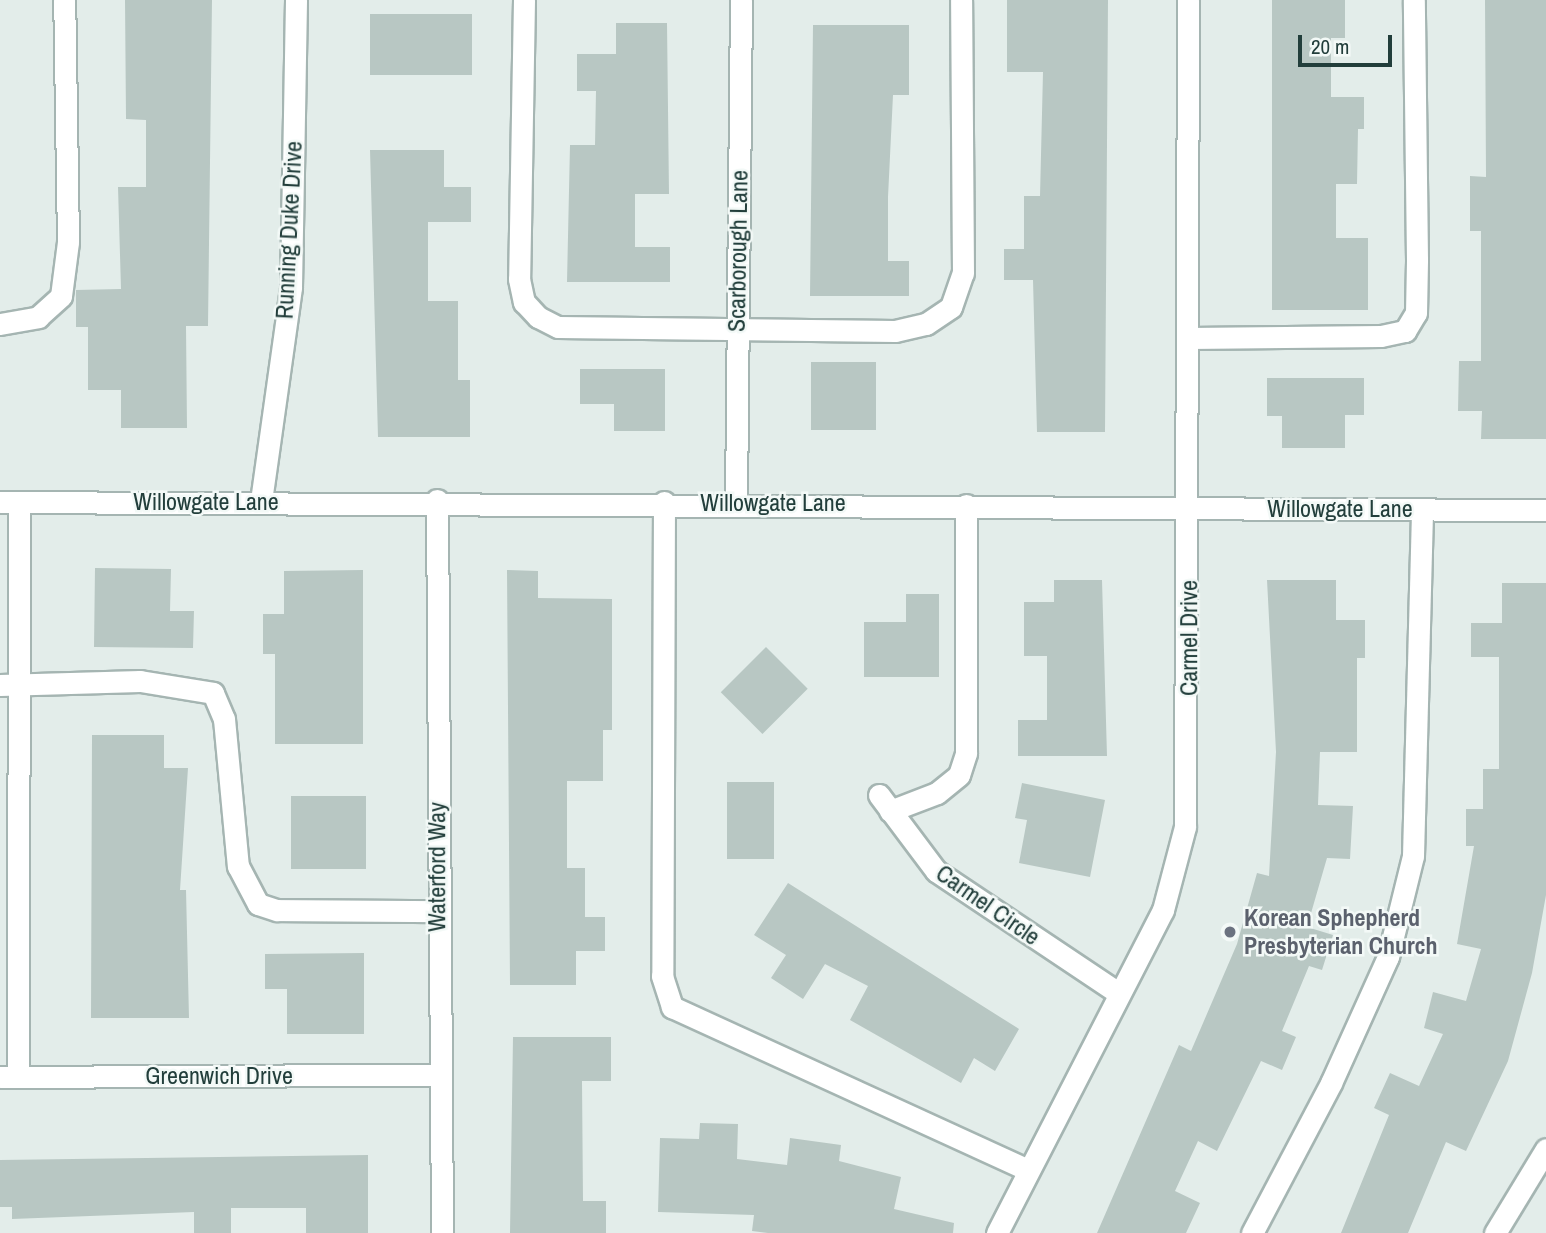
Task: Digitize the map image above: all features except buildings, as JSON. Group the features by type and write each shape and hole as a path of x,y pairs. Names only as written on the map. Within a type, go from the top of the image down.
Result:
{"street":[{"path":"0,324 38,317 61,296 68,242 64,0"},
{"name":"Running Duke Drive","path":"261,501 291,288 296,0"},
{"path":"524,0 524,302 558,327 737,327 895,331 926,324 951,307 962,273 961,0"},
{"name":"Scarborough Lane","path":"736,502 741,0"},
{"name":"Carmel Drive","path":"997,1233 1026,1168 1163,910 1185,827 1189,338 1188,0"},
{"path":"1189,338 1405,331 1416,313 1414,0"},
{"name":"Willowgate Lane","path":"9,503 437,500 1546,510"},
{"name":"Waterford Way","path":"437,500 438,1075 442,1233"},
{"path":"664,502 662,976 672,1007 1026,1168"},
{"path":"9,503 9,1077"},
{"name":"Carmel Circle","path":"966,505 966,753 959,775 937,793 884,803 936,871 1118,993"},
{"path":"1252,1233 1331,1083 1388,957 1413,856 1422,509"},
{"path":"10,685 140,681 213,693 224,719 238,866 258,904 437,911"},
{"name":"Greenwich Drive","path":"9,1077 438,1075"},
{"path":"1495,1233 1546,1149"}],"place":[{"name":"Korean Sphepherd Presbyterian Church","path":"1230,932"}]}
